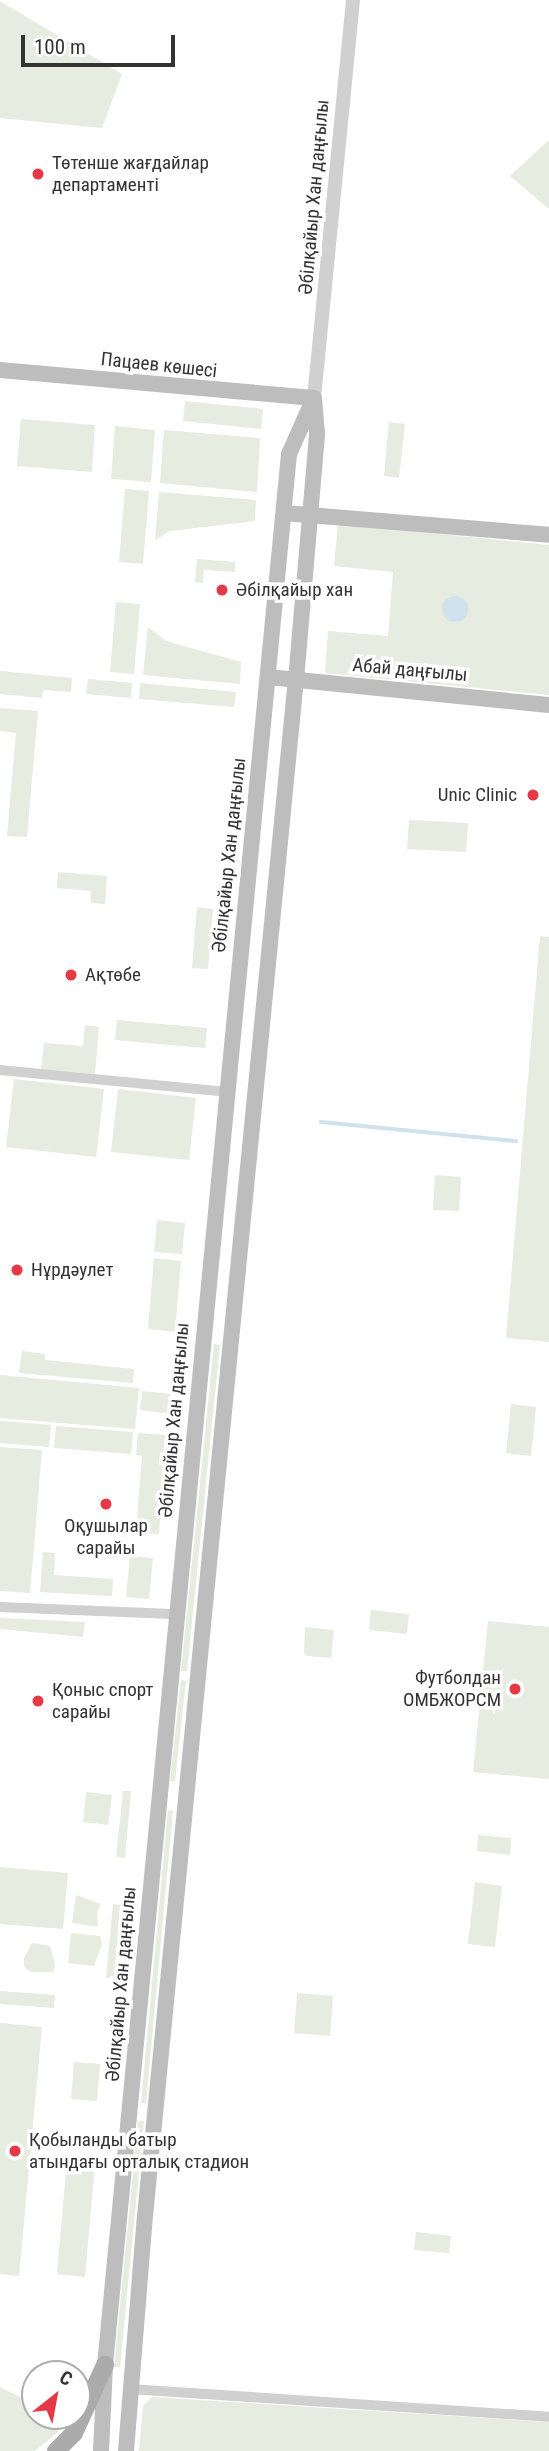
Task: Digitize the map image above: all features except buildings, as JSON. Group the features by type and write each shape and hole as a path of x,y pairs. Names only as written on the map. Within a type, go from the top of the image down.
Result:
{"main road":[{"name":"Пацаев көшесі","path":"0,370 314,398"},
{"name":"Әбілқайыр Хан даңғылы","path":"101,2451 105,2365 289,454 314,398"},
{"name":"Әбілқайыр Хан даңғылы","path":"126,2451 296,680 317,433 314,398"},
{"path":"284,513 549,535"},
{"name":"Абай даңғылы","path":"268,677 549,705"},
{"path":"260,754 288,756"},
{"path":"245,902 273,905"},
{"path":"204,1326 232,1328"},
{"path":"161,1791 188,1794"},
{"path":"56,2451 74,2433 105,2365"},
{"path":"103,2388 130,2389"}],"street":[{"name":"Әбілқайыр Хан даңғылы","path":"314,398 353,0"},
{"path":"0,1070 227,1092"},
{"path":"0,1607 177,1614"},
{"path":"130,2389 549,2417"}],"shaded area":[{"path":"0,1 122,74 102,128 0,118"},
{"path":"549,140 549,209 510,176"},
{"path":"185,401 263,409 261,429 183,421"},
{"path":"21,419 95,425 92,472 17,466"},
{"path":"389,422 405,424 399,478 384,476"},
{"path":"115,426 155,430 151,482 111,479"},
{"path":"164,430 260,438 257,492 160,483"},
{"path":"125,489 149,491 143,564 119,562"},
{"path":"159,492 256,500 255,521 170,531 155,540"},
{"path":"338,524 549,545 549,695 325,673 328,631 388,636 393,572 334,566"},
{"path":"197,559 235,562 235,572 204,570 203,583 195,582"},
{"path":"116,602 140,604 134,674 110,672"},
{"path":"148,627 166,641 241,662 240,684 143,675"},
{"path":"0,671 72,678 71,692 43,690 42,698 0,694"},
{"path":"88,679 132,683 131,698 86,694"},
{"path":"140,683 236,692 234,707 139,699"},
{"path":"0,708 38,711 27,837 7,836 16,733 0,731"},
{"path":"409,820 468,823 466,852 407,849"},
{"path":"58,872 107,876 105,904 91,903 91,891 57,888"},
{"path":"197,907 213,909 208,969 192,968"},
{"path":"540,936 549,937 549,1342 506,1338"},
{"path":"117,1020 207,1028 205,1048 115,1040"},
{"path":"85,1025 99,1027 95,1074 41,1069 44,1043 83,1046"},
{"path":"14,1079 104,1089 96,1157 6,1147"},
{"path":"118,1089 196,1098 189,1160 111,1152"},
{"path":"435,1175 461,1177 459,1211 433,1210"},
{"path":"157,1220 185,1223 182,1254 154,1252"},
{"path":"154,1258 181,1261 175,1332 148,1329"},
{"path":"214,1344 220,1345 187,1671 181,1671"},
{"path":"22,1351 45,1354 45,1360 134,1369 133,1383 19,1373"},
{"path":"0,1375 139,1388 135,1429 0,1418"},
{"path":"142,1391 171,1394 169,1414 140,1410"},
{"path":"511,1404 536,1407 531,1456 506,1453"},
{"path":"0,1421 51,1425 49,1447 0,1443"},
{"path":"56,1426 133,1432 131,1454 54,1448"},
{"path":"138,1433 167,1435 159,1534 136,1532 142,1456 136,1455"},
{"path":"0,1447 42,1450 30,1593 0,1591"},
{"path":"43,1552 55,1553 54,1575 113,1579 112,1596 40,1592"},
{"path":"130,1556 153,1558 149,1599 126,1597"},
{"path":"371,1610 409,1614 407,1634 369,1630"},
{"path":"0,1618 85,1622 83,1637 0,1629"},
{"name":"Футболдан ОМБЖОРСМ","path":"488,1621 549,1627 549,1779 473,1772"},
{"path":"305,1627 334,1630 331,1658 307,1656 304,1653"},
{"path":"181,1680 186,1681 175,1781 170,1781"},
{"path":"123,1791 131,1791 125,1858 116,1857"},
{"path":"86,1792 112,1795 108,1825 83,1822"},
{"path":"168,1810 173,1811 146,2103 141,2103"},
{"path":"478,1835 511,1838 510,1855 477,1851"},
{"path":"0,1867 68,1873 63,1929 0,1924"},
{"path":"475,1882 502,1886 495,1947 468,1944"},
{"path":"76,1895 101,1904 97,1913 98,1927 72,1923"},
{"path":"113,1904 120,1905 114,1978 106,1978"},
{"path":"71,1933 100,1936 102,1944 94,1966 68,1963"},
{"path":"32,1943 50,1946 55,1965 53,1972 31,1972 24,1967 24,1958"},
{"path":"0,1991 55,1995 54,2008 0,2004"},
{"path":"297,1993 333,1996 330,2036 294,2033"},
{"name":"Қобыланды батыр атындағы орталық стадион","path":"0,2023 42,2027 19,2276 0,2274"},
{"path":"74,2062 100,2064 97,2101 71,2099"},
{"path":"138,2121 144,2121 120,2367 114,2367"},
{"path":"67,2160 95,2163 85,2277 57,2274"},
{"path":"416,2232 451,2236 449,2253 414,2250"},
{"path":"0,2387 21,2398 21,2430 59,2430 35,2451 0,2451"},
{"path":"152,2397 549,2422 549,2451 139,2451 143,2406"}],"water":[{"path":"455,596 464,600 468,609 464,618 455,622 446,618 442,609 446,600"}],"waterway":[{"path":"321,1122 516,1141"}],"place":[{"name":"Төтенше жағдайлар департаменті","path":"38,174"},
{"name":"Әбілқайыр хан","path":"222,590"},
{"name":"Unic Clinic","path":"533,795"},
{"name":"Ақтөбе","path":"71,975"},
{"name":"Нұрдәулет","path":"17,1270"},
{"name":"Оқушылар сарайы","path":"106,1504"},
{"name":"Футболдан ОМБЖОРСМ","path":"515,1689"},
{"name":"Қоныс спорт сарайы","path":"38,1701"},
{"name":"Қобыланды батыр атындағы орталық стадион","path":"15,2151"}]}
